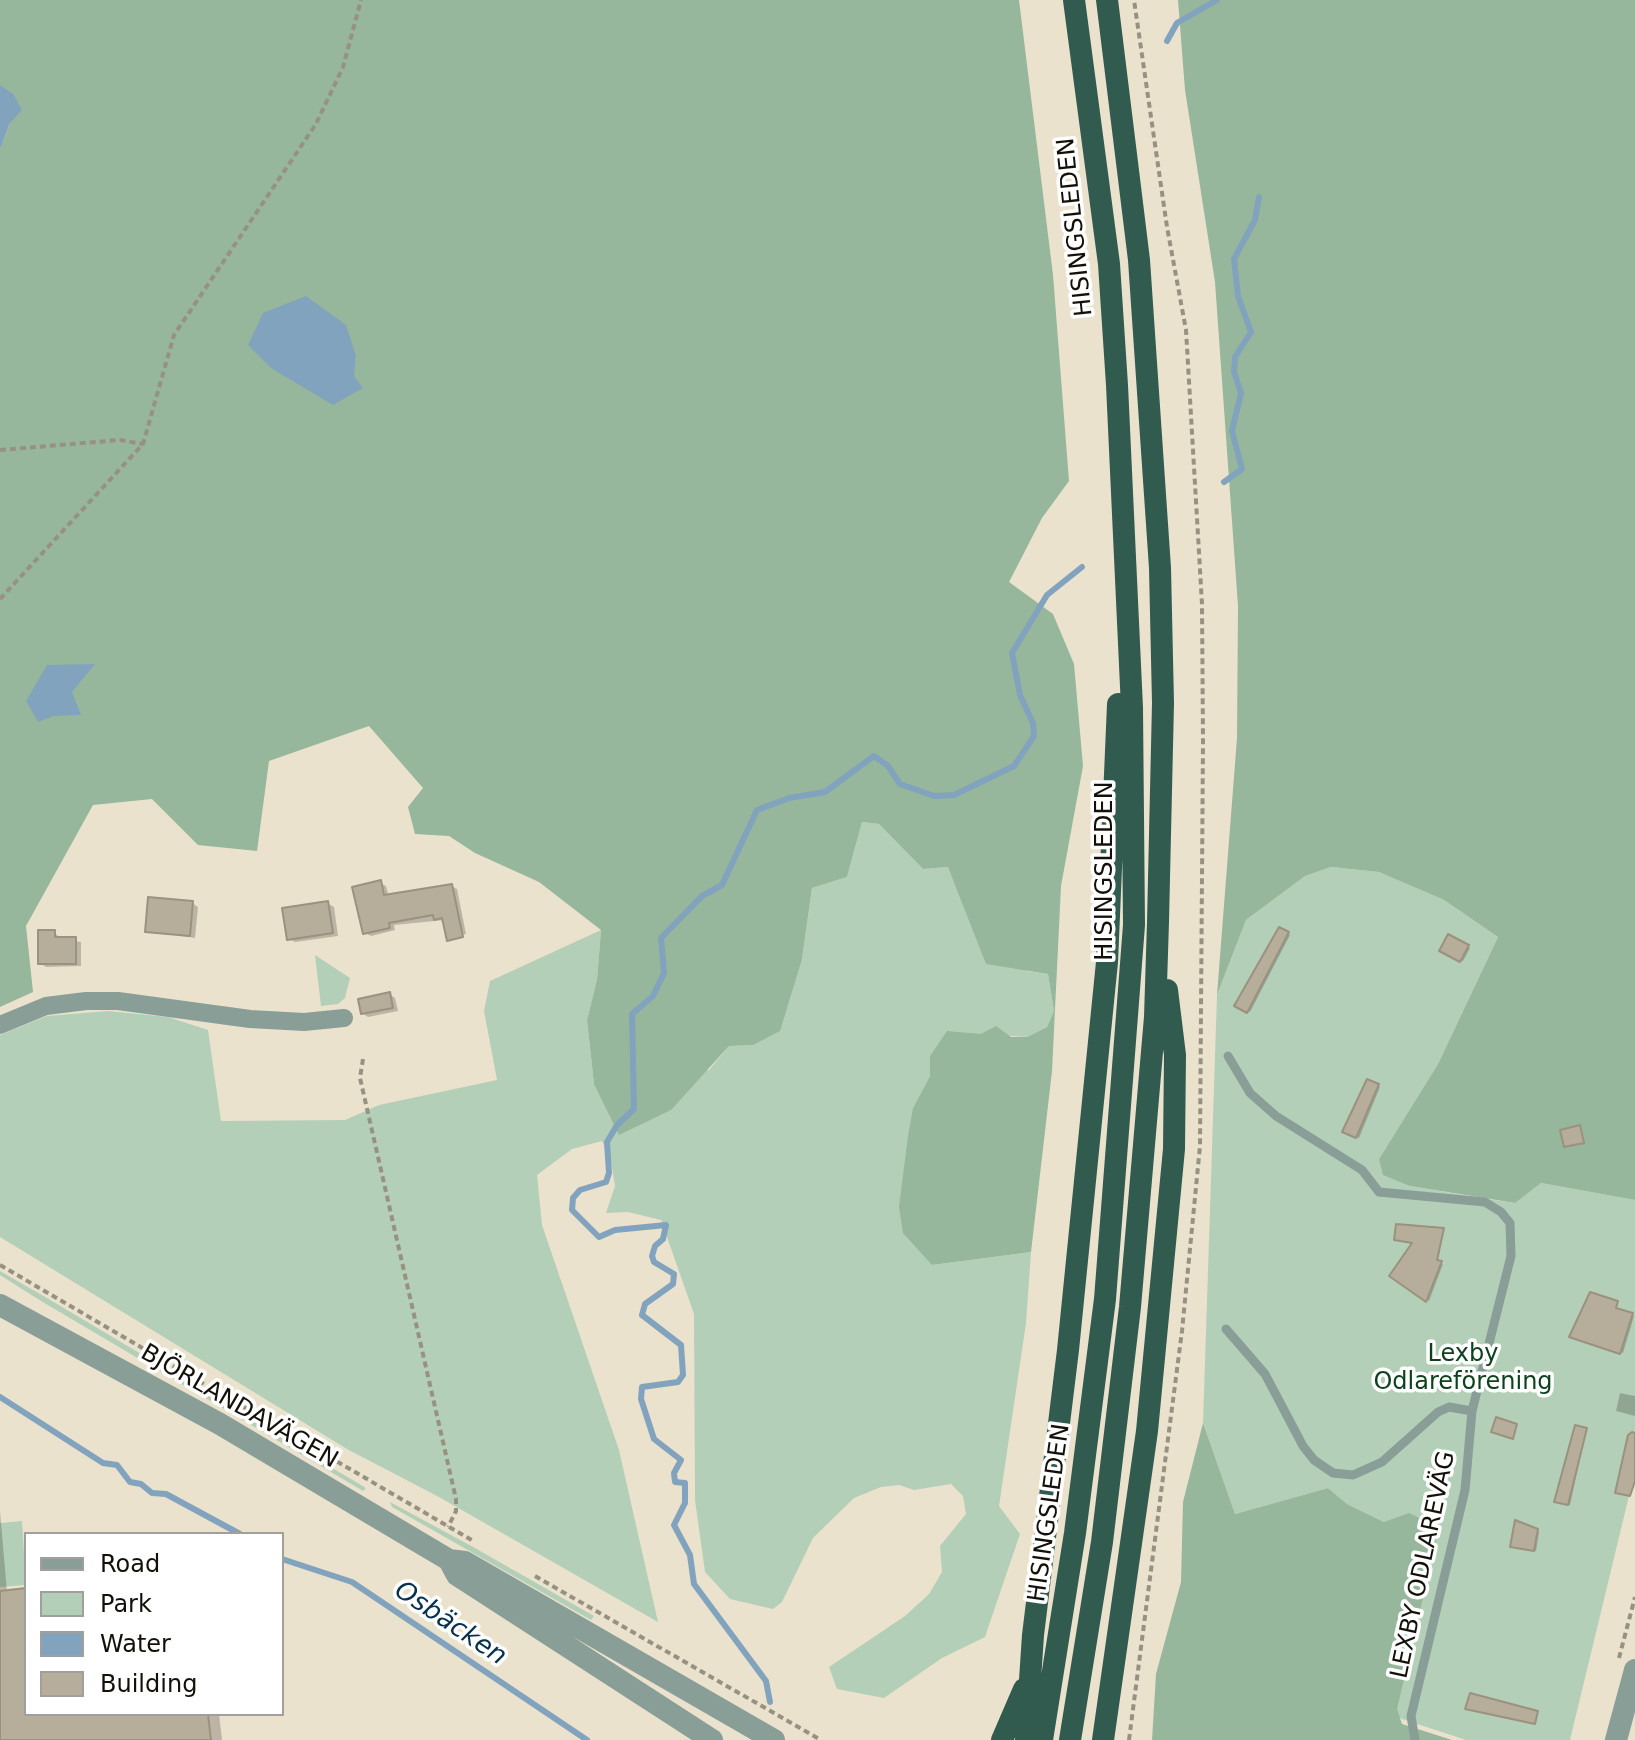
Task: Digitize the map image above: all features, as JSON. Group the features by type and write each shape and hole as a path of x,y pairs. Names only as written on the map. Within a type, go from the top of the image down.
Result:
{"highway":[{"name":"HISINGSLEDEN","path":"1042,1740 1075,1533 1105,1299 1134,925 1132,708 1109,264 1074,0"},
{"path":"1070,1740 1102,1542 1130,1307 1155,1017 1163,703 1159,552 1139,260 1107,0"},
{"path":"1026,1740 1029,1677 1068,1350 1107,962 1126,567"},
{"path":"1103,1740 1147,1431 1174,1149 1175,1055 1158,922"},
{"path":"1002,1740 1029,1677"}],"street":[{"path":"0,1025 46,1006 86,1001 118,1001 250,1019 304,1022 344,1018"},
{"name":"BJÖRLANDAVÄGEN","path":"0,1305 220,1424 449,1560 465,1562 774,1740"},
{"name":"BJÖRLANDAVÄGEN","path":"449,1560 457,1575 712,1740"},
{"path":"1616,1740 1635,1670"}],"lane":[{"name":"LEXBY ODLAREVÄG","path":"1228,1056 1250,1093 1276,1116 1362,1170 1372,1188 1379,1192 1485,1202 1501,1212 1510,1223 1511,1256 1472,1411 1465,1490 1411,1716 1415,1740"},
{"path":"1226,1329 1265,1374 1308,1453 1333,1473 1353,1475 1373,1468 1438,1412 1449,1407 1472,1411"}],"path":[{"path":"0,599 143,444 174,335 316,124 343,67 361,0"},
{"path":"0,450 120,440 143,444"},
{"path":"363,1059 360,1078 456,1499 456,1511 448,1527"},
{"path":"0,1265 481,1546"},
{"path":"534,1576 821,1740"}],"green space":[{"path":"0,0 1019,0 1053,275 1069,481 1042,518 1009,582 1053,614 1074,664 1083,766 1061,886 1052,1071 1031,1252 932,1265 903,1233 899,1207 913,1108 930,1076 930,1056 947,1031 981,1034 996,1026 1011,1037 1027,1037 1047,1027 1054,1011 1048,974 986,964 948,867 923,869 879,824 862,822 847,877 812,888 802,959 780,1031 753,1045 729,1046 671,1110 619,1135 594,1084 587,1020 597,980 601,930 539,882 475,853 449,836 415,834 408,807 423,788 369,726 269,761 257,851 198,845 152,799 93,805 26,926 33,992 0,1007 0,150 10,123 0,85","holes":["248,345 356,356 353,376 362,388"]},
{"path":"1178,0 1635,0 1635,1200 1541,1183 1515,1203 1410,1186 1383,1175 1379,1159 1438,1064 1498,937 1444,900 1379,872 1331,867 1305,876 1246,920 1217,995 1237,738 1238,606 1215,282 1185,90"},
{"path":"862,822 879,824 923,869 948,867 967,910 1027,971 1048,974 1054,1011 1047,1027 1027,1037 981,1034 930,1056 930,1076 913,1108 919,1249 932,1265 1031,1252 1026,1323 999,1506 1020,1534 985,1637 942,1658 884,1698 837,1689 829,1667 905,1616 929,1594 942,1572 940,1546 966,1514 963,1496 951,1484 914,1490 899,1485 881,1487 854,1498 813,1538 782,1602 773,1609 730,1599 705,1572 695,1500 694,1314 661,1220 628,1212 606,1213 615,1186 611,1161 602,1141 572,1149 537,1175 542,1225 619,1450 658,1622 439,1497 347,1449 0,1237 0,1035 47,1016 108,1011 168,1017 208,1030 221,1121 345,1120 379,1105 497,1080 484,1011 490,981 601,930 597,980 587,1020 594,1084 709,1070 729,1046 753,1045 802,959 812,888 847,877"},
{"name":"Lexby Odlareförening","path":"1331,867 1379,872 1444,900 1498,937 1438,1064 1379,1159 1410,1186 1487,1199 1514,1203 1541,1183 1635,1200 1635,1471 1570,1740 1466,1740 1393,1716 1384,1522 1347,1504 1328,1488 1235,1514 1203,1423 1217,995 1246,920 1305,876"},
{"path":"315,955 350,978 345,998 338,1004 321,1006"},
{"path":"0,1271 366,1488 363,1491 41,1301 0,1275"},
{"path":"1203,1423 1235,1514 1328,1488 1347,1504 1384,1522 1409,1513 1432,1524 1436,1542 1397,1709 1402,1724 1452,1740 1152,1740 1156,1674 1181,1582 1183,1502"},
{"path":"390,1502 594,1616 591,1620 392,1507"},
{"path":"22,1521 24,1585 0,1587 0,1523"}],"water":[{"path":"0,85 13,94 22,110 10,123 0,150"},
{"path":"306,296 346,325 356,356 354,376 363,388 333,405 271,368 248,345 263,313"},
{"path":"95,664 72,692 81,715 54,716 38,722 26,701 47,665"}],"building":[{"path":"381,880 384,895 452,884 463,937 447,941 442,918 434,920 433,915 389,923 390,928 363,934 352,887"},
{"path":"148,897 193,901 190,936 145,932"},
{"path":"328,901 333,933 287,940 282,908"},
{"path":"1279,927 1289,932 1247,1013 1234,1006"},
{"path":"38,930 55,930 55,937 76,937 76,964 38,964"},
{"path":"1448,934 1469,945 1460,962 1439,951"},
{"path":"390,992 393,1008 361,1014 358,999"},
{"path":"1367,1079 1379,1084 1356,1138 1342,1132"},
{"path":"1580,1125 1584,1143 1564,1147 1560,1130"},
{"path":"1396,1224 1444,1228 1437,1260 1442,1261 1426,1302 1389,1276 1412,1243 1394,1240"},
{"path":"1590,1292 1618,1301 1616,1308 1633,1313 1620,1354 1569,1337"},
{"path":"1496,1417 1517,1424 1513,1439 1491,1432"},
{"path":"1575,1425 1587,1428 1568,1505 1554,1502"},
{"path":"1635,1433 1635,1481 1630,1496 1615,1493 1628,1435"},
{"path":"1515,1520 1538,1529 1534,1551 1510,1547"},
{"path":"24,1588 24,1716 208,1716 211,1740 0,1740 0,1591"},
{"path":"1470,1693 1538,1711 1535,1724 1465,1709"}],"waterway":[{"path":"1167,41 1177,23 1217,0"},
{"path":"1224,482 1242,469 1232,431 1241,393 1234,372 1235,357 1251,332 1238,296 1234,259 1255,220 1259,197"},
{"path":"770,1702 766,1681 694,1584 690,1555 674,1525 685,1503 685,1483 675,1482 674,1473 681,1460 654,1439 641,1399 642,1387 678,1382 683,1375 681,1345 642,1315 645,1304 673,1284 674,1274 654,1262 652,1256 655,1246 663,1239 666,1225 615,1230 599,1237 572,1210 573,1198 580,1190 606,1182 609,1173 607,1142 617,1125 634,1109 632,1014 653,996 664,973 661,938 702,896 722,885 757,810 789,798 825,792 874,756 888,766 900,784 934,796 954,795 1014,766 1034,736 1033,723 1020,695 1012,653 1047,595 1082,567"},
{"name":"Osbäcken","path":"0,1397 103,1463 117,1465 130,1482 141,1484 152,1493 166,1494 236,1532"},
{"name":"Osbäcken","path":"284,1560 352,1582 587,1740"}]}
